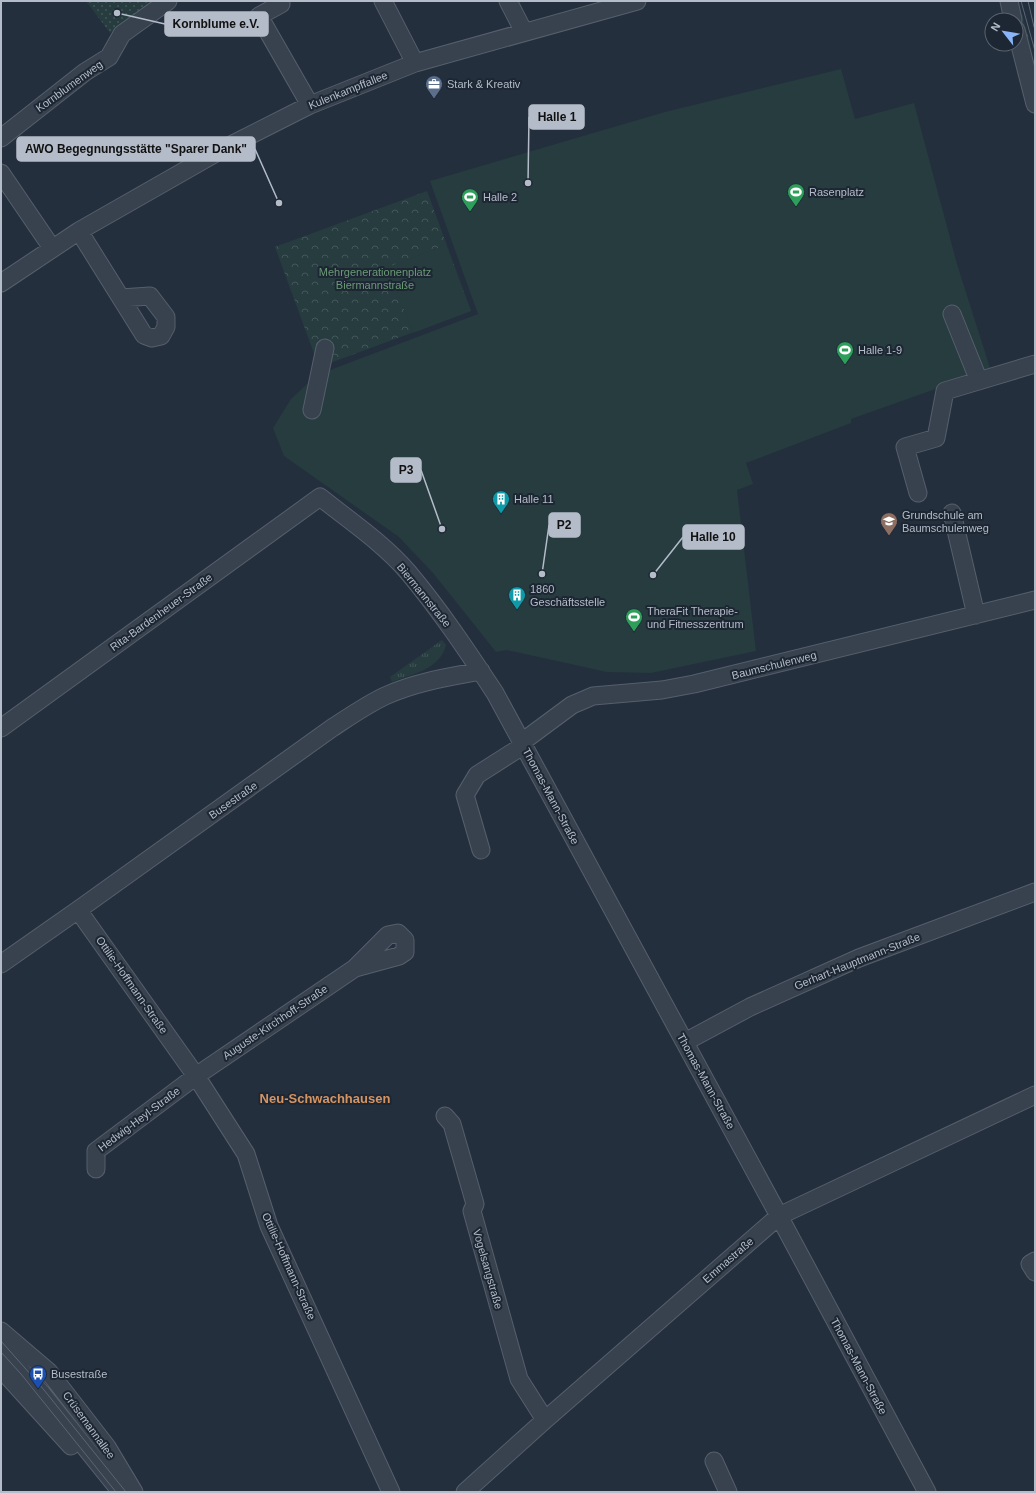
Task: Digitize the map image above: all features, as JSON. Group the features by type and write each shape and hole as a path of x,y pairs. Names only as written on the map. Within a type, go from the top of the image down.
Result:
{"street":[{"name":"Kornblumenweg","path":"1,138 80,77 110,57 122,34 168,1"},
{"path":"383,1 415,63"},
{"path":"508,1 524,32"},
{"name":"Kulenkampffallee","path":"1,283 79,231 221,150 310,105 415,63 637,1"},
{"path":"1008,1 1011,12"},
{"path":"281,4 259,16 310,105"},
{"path":"1022,52 1035,104"},
{"path":"1,173 52,248"},
{"path":"79,231 121,298"},
{"path":"952,314 979,381"},
{"path":"312,410 325,348"},
{"path":"918,493 905,447 936,438 945,391 1035,364"},
{"name":"Biermannstraße","path":"320,497 381,545 408,572 444,617 481,671"},
{"name":"Rita-Bardenheuer-Straße","path":"1,728 320,497"},
{"path":"952,513 976,615"},
{"name":"Baumschulenweg","path":"481,850 465,795 477,775 523,743 572,705 593,696 662,690 694,684 1035,600"},
{"name":"Thomas-Mann-Straße","path":"481,671 523,743 927,1492"},
{"name":"Busestraße","path":"1,964 362,708 386,695 426,682 481,671"},
{"name":"Gerhart-Hauptmann-Straße","path":"685,1042 750,1007 859,958 1035,892"},
{"name":"Ottilie-Hoffmann-Straße","path":"78,910 196,1076 246,1154 269,1226 391,1492"},
{"name":"Auguste-Kirchhoff-Straße","path":"196,1076 355,968"},
{"name":"Hedwig-Heyl-Straße","path":"96,1168 96,1151 196,1076"},
{"name":"Emmastraße","path":"465,1492 545,1420 779,1216 1035,1095"},
{"name":"Vogelsangstraße","path":"445,1116 452,1124 475,1204 472,1211 519,1378 545,1420"},
{"path":"1035,1261 1030,1264 1035,1272"},
{"name":"Crüsemannallee","path":"1,1331 49,1372 107,1447 134,1492"},
{"path":"1,1348 43,1394 121,1492"},
{"path":"1,1369 112,1492"},
{"path":"714,1461 728,1492"}],"green space":[{"path":"86,1 155,1 110,33"},
{"path":"1014,1 1018,1 1021,12 1017,12"},
{"path":"1024,22 1035,68 1035,78 1024,38"},
{"path":"841,69 855,119 914,103 957,264 991,371 851,419 851,423 746,463 753,484 737,490 756,651 651,673 607,672 507,650 496,652 433,573 399,537 284,456 273,428 291,399 317,375 478,314 430,181 665,112"},
{"name":"Mehrgenerationenplatz Biermannstraße","path":"427,191 471,311 319,367 275,247"},
{"path":"446,245 471,311 413,333 388,267"},
{"path":"442,640 446,645 438,660 425,670 392,682 390,677"}],"tram line":[{"path":"1021,1 1035,51"},
{"path":"1028,1 1034,27"},
{"path":"1,1341 40,1385 126,1492"},
{"path":"1,1352 21,1374 116,1492"}],"place":[{"name":"Kornblume e.V.","path":"117,13"},
{"name":"Stark & Kreativ","path":"434,99"},
{"name":"Halle 1","path":"528,183"},
{"name":"AWO Begegnungsstätte \"Sparer Dank\"","path":"279,203"},
{"name":"Rasenplatz","path":"796,207"},
{"name":"Halle 2","path":"470,212"},
{"name":"Halle 1-9","path":"845,365"},
{"name":"Halle 11","path":"501,514"},
{"name":"P3","path":"442,529"},
{"name":"Grundschule am Baumschulenweg","path":"889,536"},
{"name":"P2","path":"542,574"},
{"name":"Halle 10","path":"653,575"},
{"name":"1860 Geschäftsstelle","path":"517,610"},
{"name":"TheraFit Therapie- und Fitnesszentrum","path":"634,632"},
{"name":"Busestraße","path":"38,1389"}],"district":[{"name":"Neu-Schwachhausen","path":"325,1098"}]}
